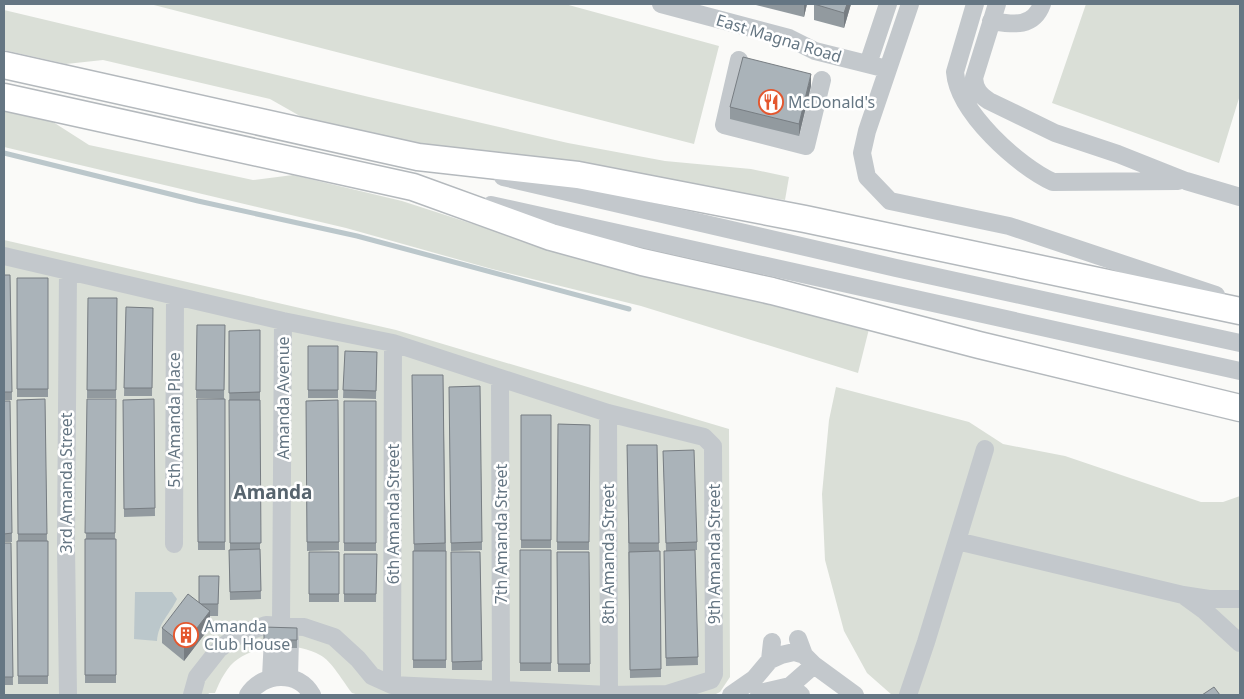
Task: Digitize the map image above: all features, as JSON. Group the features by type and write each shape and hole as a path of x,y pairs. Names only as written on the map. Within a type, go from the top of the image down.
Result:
{"highway":[{"path":"4,65 418,158 578,175 804,219 1240,311"},
{"path":"4,97 413,187 551,237 642,262 772,290 979,345 1240,408"}],"street":[{"name":"East Magna Road","path":"661,4 790,38 815,51 887,69"},
{"path":"868,64 888,4"},
{"path":"910,4 867,131 862,153 867,177 890,201 1009,226 1240,303"},
{"path":"975,4 955,72 956,83 968,107 998,144 1036,173 1052,182 1186,181"},
{"path":"997,4 974,78 974,85 982,96 1055,133 1118,154 1186,181 1240,197"},
{"path":"991,21 1017,25 1029,21 1040,10 1042,4"},
{"path":"739,60 724,124 806,146 822,80"},
{"path":"418,158 896,268 1240,343"},
{"path":"413,187 1240,371"},
{"path":"4,256 283,321 393,343 500,379 608,412"},
{"name":"3rd Amanda Street","path":"68,272 66,546 68,695"},
{"name":"5th Amanda Place","path":"174,544 175,296"},
{"name":"Amanda Avenue","path":"281,625 283,321"},
{"name":"6th Amanda Street","path":"392,685 393,343"},
{"name":"7th Amanda Street","path":"500,379 501,690"},
{"name":"9th Amanda Street","path":"608,412 704,437 713,446 714,674 711,680 667,694 609,695"},
{"name":"8th Amanda Street","path":"608,412 609,695"},
{"path":"908,695 985,449"},
{"path":"957,541 1183,595 1209,599 1240,599"},
{"path":"1183,595 1206,611 1240,644"},
{"path":"192,695 197,676 219,649 240,634 266,625 304,626 334,637 372,676 392,685 609,695"},
{"path":"280,677 273,638 281,625"},
{"path":"759,689 771,651 780,655 794,652 805,653 854,695"},
{"path":"731,695 759,689 795,691 805,653"},
{"path":"248,695 262,681 280,677 304,685 312,695"}],"shaded area":[{"path":"150,4 565,4 719,46 694,144"},
{"path":"1086,4 1240,4 1240,95 1219,163 1052,103"},
{"path":"4,10 568,143 665,161 751,169 789,177 785,200 443,148 307,120 270,99 103,60 66,64 4,50"},
{"path":"4,111 53,122 89,145 253,180 293,175 402,201 538,245 870,325 858,373 641,306 492,269 346,228 4,147"},
{"path":"4,240 396,330 729,429 730,677 720,692 714,695 359,695 352,693 333,667 320,655 300,648 279,646 257,650 238,659 227,670 215,693 209,693 208,695 4,695"},
{"path":"836,387 969,422 1003,444 1065,456 1201,502 1223,502 1240,496 1240,695 892,695 867,673 844,631 825,560 822,494 829,420"},
{"path":"135,592 172,592 177,599 162,624 157,641 134,639"}],"building":[{"path":"814,4 847,4 844,13"},
{"name":"McDonald's","path":"743,57 811,74 799,124 730,107"},
{"path":"4,275 10,275 12,392 4,392"},
{"path":"17,278 48,278 48,389 17,389"},
{"path":"88,298 117,298 116,390 87,390"},
{"path":"126,307 153,308 152,388 124,388"},
{"path":"197,325 225,325 224,390 196,390"},
{"path":"260,330 260,392 229,393 229,331"},
{"path":"308,346 338,346 338,390 308,390"},
{"path":"345,351 377,352 376,391 343,390"},
{"path":"412,375 443,375 445,543 414,544"},
{"path":"480,386 482,542 451,543 449,387"},
{"path":"45,399 47,534 18,534 17,400"},
{"path":"87,399 116,399 115,533 85,533"},
{"path":"154,399 155,508 124,509 123,400"},
{"path":"197,399 225,399 225,542 198,542"},
{"path":"229,400 260,400 261,543 230,543"},
{"path":"338,400 339,542 307,542 306,401"},
{"path":"4,401 10,401 12,533 4,534"},
{"path":"344,401 376,401 376,543 344,543"},
{"path":"521,415 551,415 551,540 521,540"},
{"path":"558,424 590,425 589,542 557,542"},
{"path":"627,445 657,445 659,543 629,543"},
{"path":"694,450 697,542 666,543 663,451"},
{"path":"85,539 116,539 116,675 85,675"},
{"path":"17,541 48,541 48,676 18,676"},
{"path":"4,543 11,543 13,677 4,677"},
{"path":"260,549 261,591 230,592 229,550"},
{"path":"520,550 551,550 551,663 520,663"},
{"path":"695,550 698,657 666,658 664,551"},
{"path":"413,551 446,551 446,660 413,660"},
{"path":"660,551 661,669 630,670 629,552"},
{"path":"309,552 339,552 339,594 309,594"},
{"path":"451,552 480,552 482,661 452,662"},
{"path":"557,552 589,552 590,664 558,664"},
{"path":"344,554 377,554 376,594 344,594"},
{"path":"199,576 219,576 218,604 201,604 199,602"},
{"path":"188,594 210,611 184,645 162,628"},
{"path":"264,627 297,628 297,640 264,640"},
{"path":"1214,687 1220,695 1202,695"}],"waterway":[{"path":"4,153 198,201 357,236 629,309"}],"place":[{"name":"McDonald's","path":"771,102"},
{"name":"Amanda Club House","path":"186,635"}],"district":[{"name":"Amanda","path":"273,492"}]}
